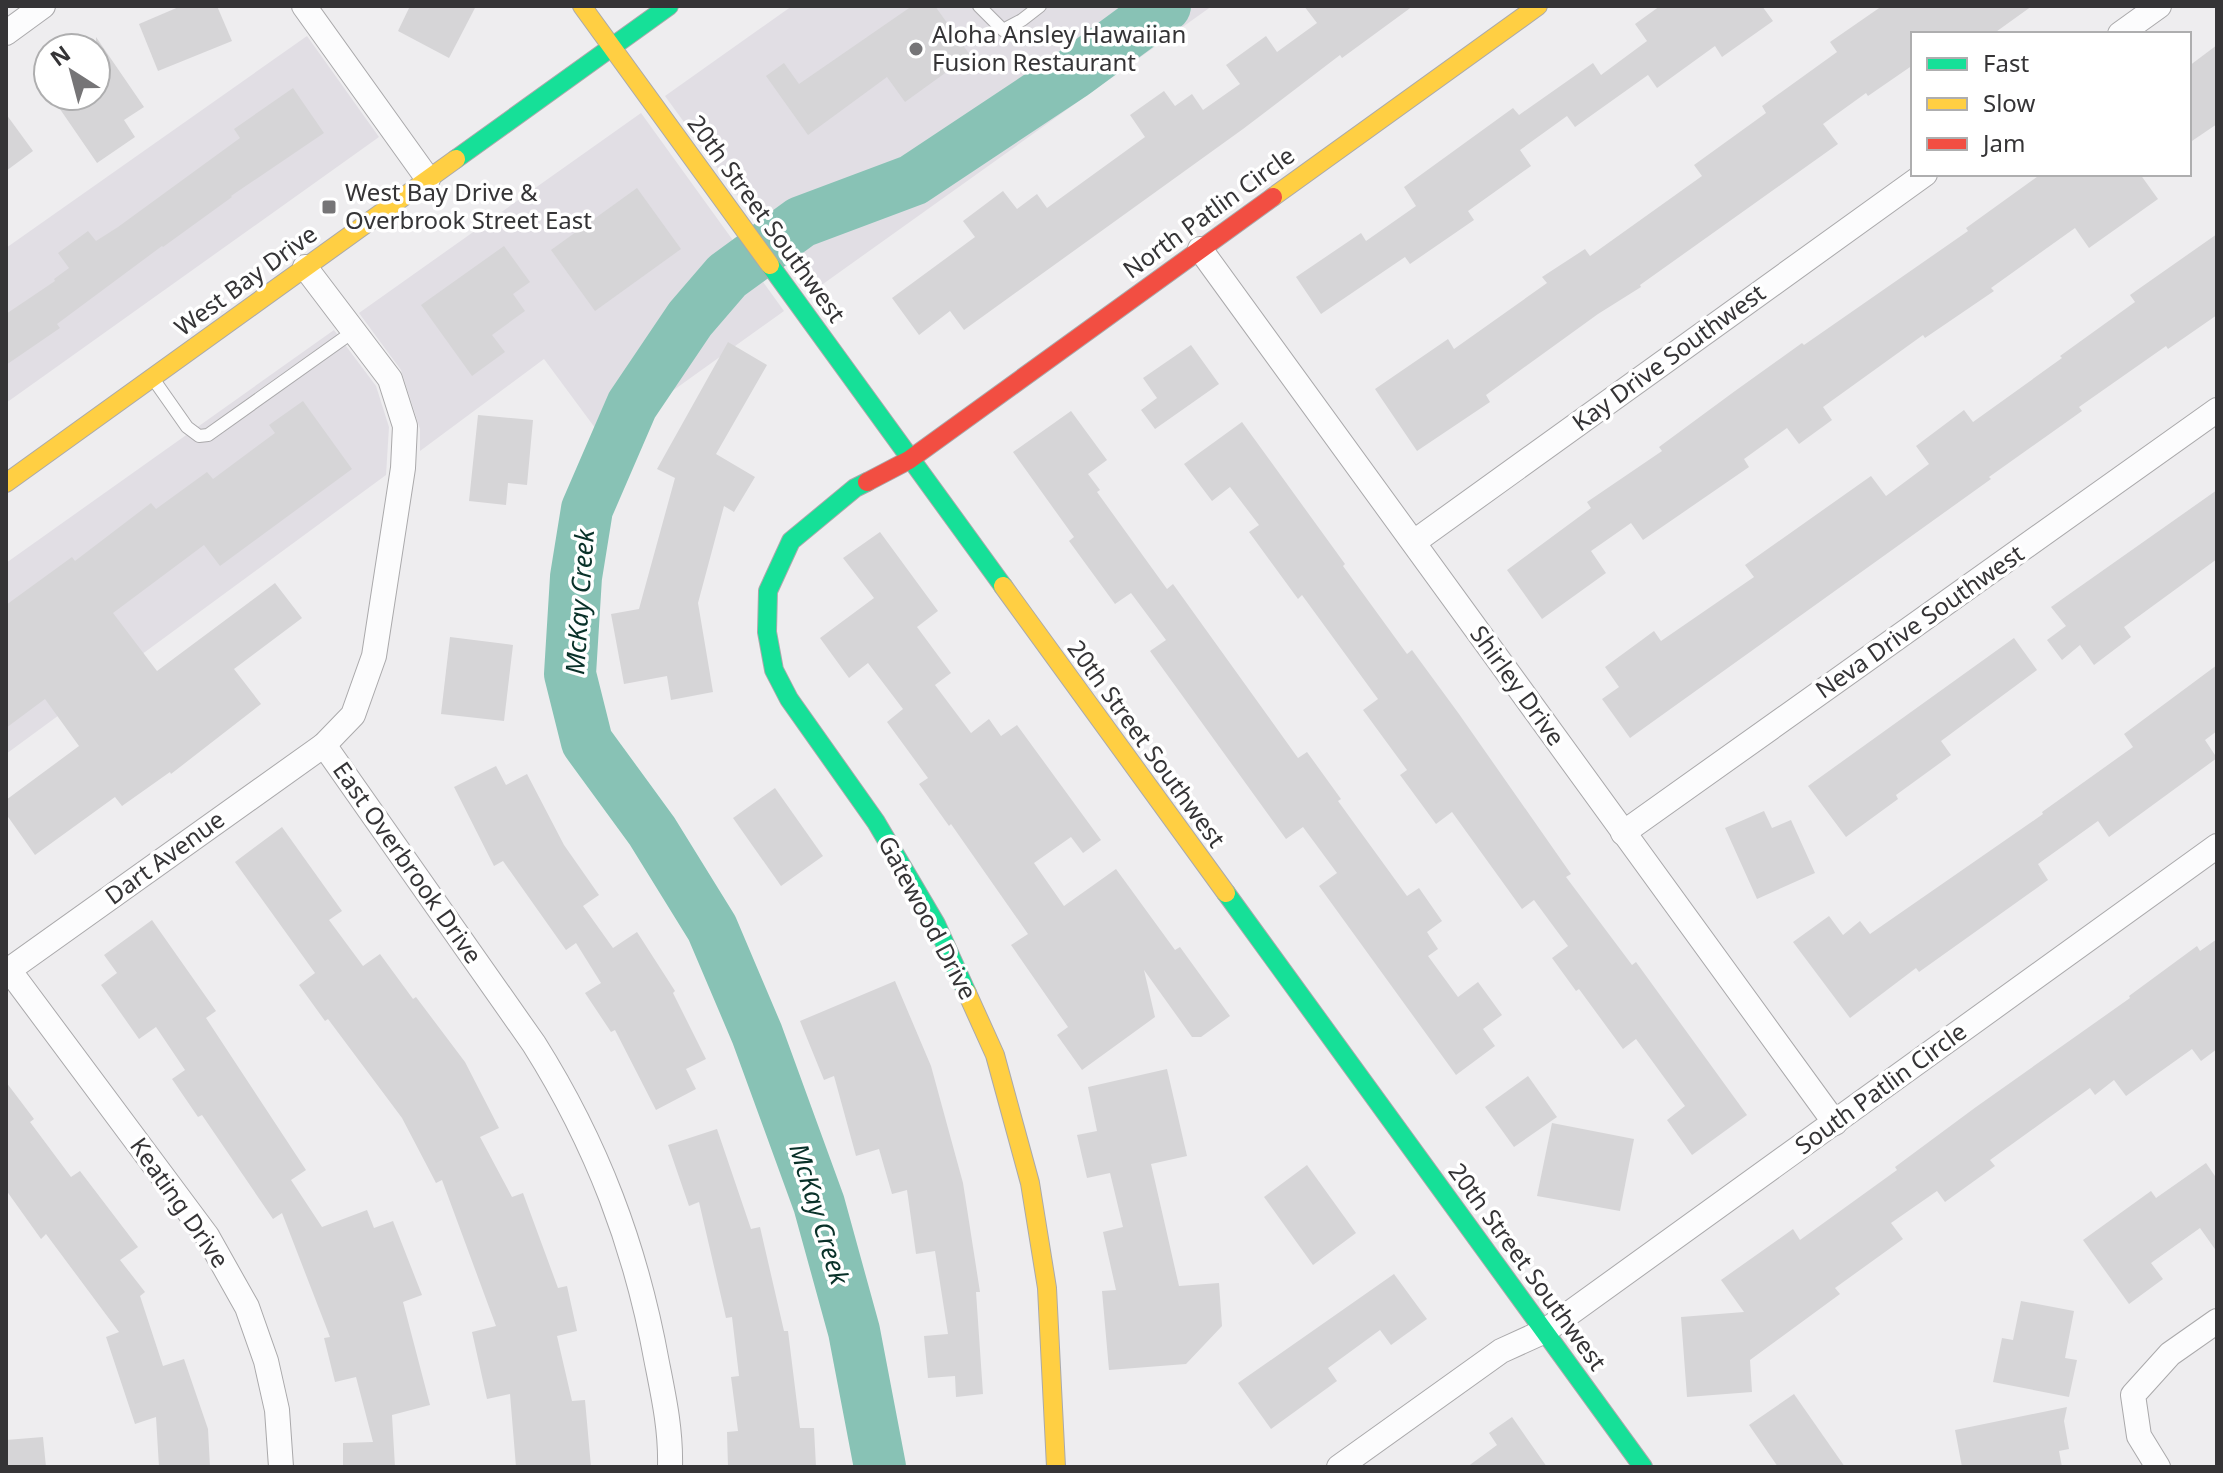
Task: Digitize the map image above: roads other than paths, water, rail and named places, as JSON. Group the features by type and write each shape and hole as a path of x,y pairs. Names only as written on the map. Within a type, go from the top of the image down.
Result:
{"street":[{"path":"6,33 43,6"},
{"path":"304,6 428,179"},
{"name":"20th Street Southwest","path":"582,6 1643,1467"},
{"name":"West Bay Drive","path":"6,483 669,6"},
{"name":"North Patlin Circle","path":"909,460 1538,6"},
{"path":"2123,32 2159,6"},
{"name":"Kay Drive Southwest","path":"1414,542 1922,176"},
{"name":"Shirley Drive","path":"1200,249 1835,1123"},
{"name":"East Overbrook Drive","path":"305,267 390,379 405,426 403,468 374,656 353,715 324,745 534,1044 597,1157 625,1232 646,1303 671,1437 670,1467"},
{"name":"Neva Drive Southwest","path":"1623,833 2217,410"},
{"name":"Gatewood Drive","path":"909,460 855,488 791,541 768,591 767,632 774,670 789,699 876,822 928,911 995,1055 1030,1183 1047,1288 1056,1467"},
{"name":"Dart Avenue","path":"7,971 324,745"},
{"name":"South Patlin Circle","path":"1545,1331 2217,846"},
{"name":"Keating Drive","path":"7,971 207,1236 247,1307 266,1361 277,1410 281,1467"},
{"path":"2158,1467 2139,1436 2133,1395 2170,1354 2217,1321"},
{"path":"1339,1467 1501,1351 1545,1331"}],"lane":[{"path":"979,6 1003,30 1040,6"},
{"path":"152,377 187,427 199,436 208,435 354,331"}],"waterway":[{"name":"McKay Creek","path":"880,1467 854,1331 819,1204 757,1034 712,928 652,831 587,742 570,674 576,577 587,509 632,405 690,319 727,276 801,222 913,180 1074,73 1165,6"}],"place":[{"name":"Aloha Ansley Hawaiian Fusion Restaurant","path":"916,49"},
{"name":"West Bay Drive & Overbrook Street East","path":"329,207"}]}
